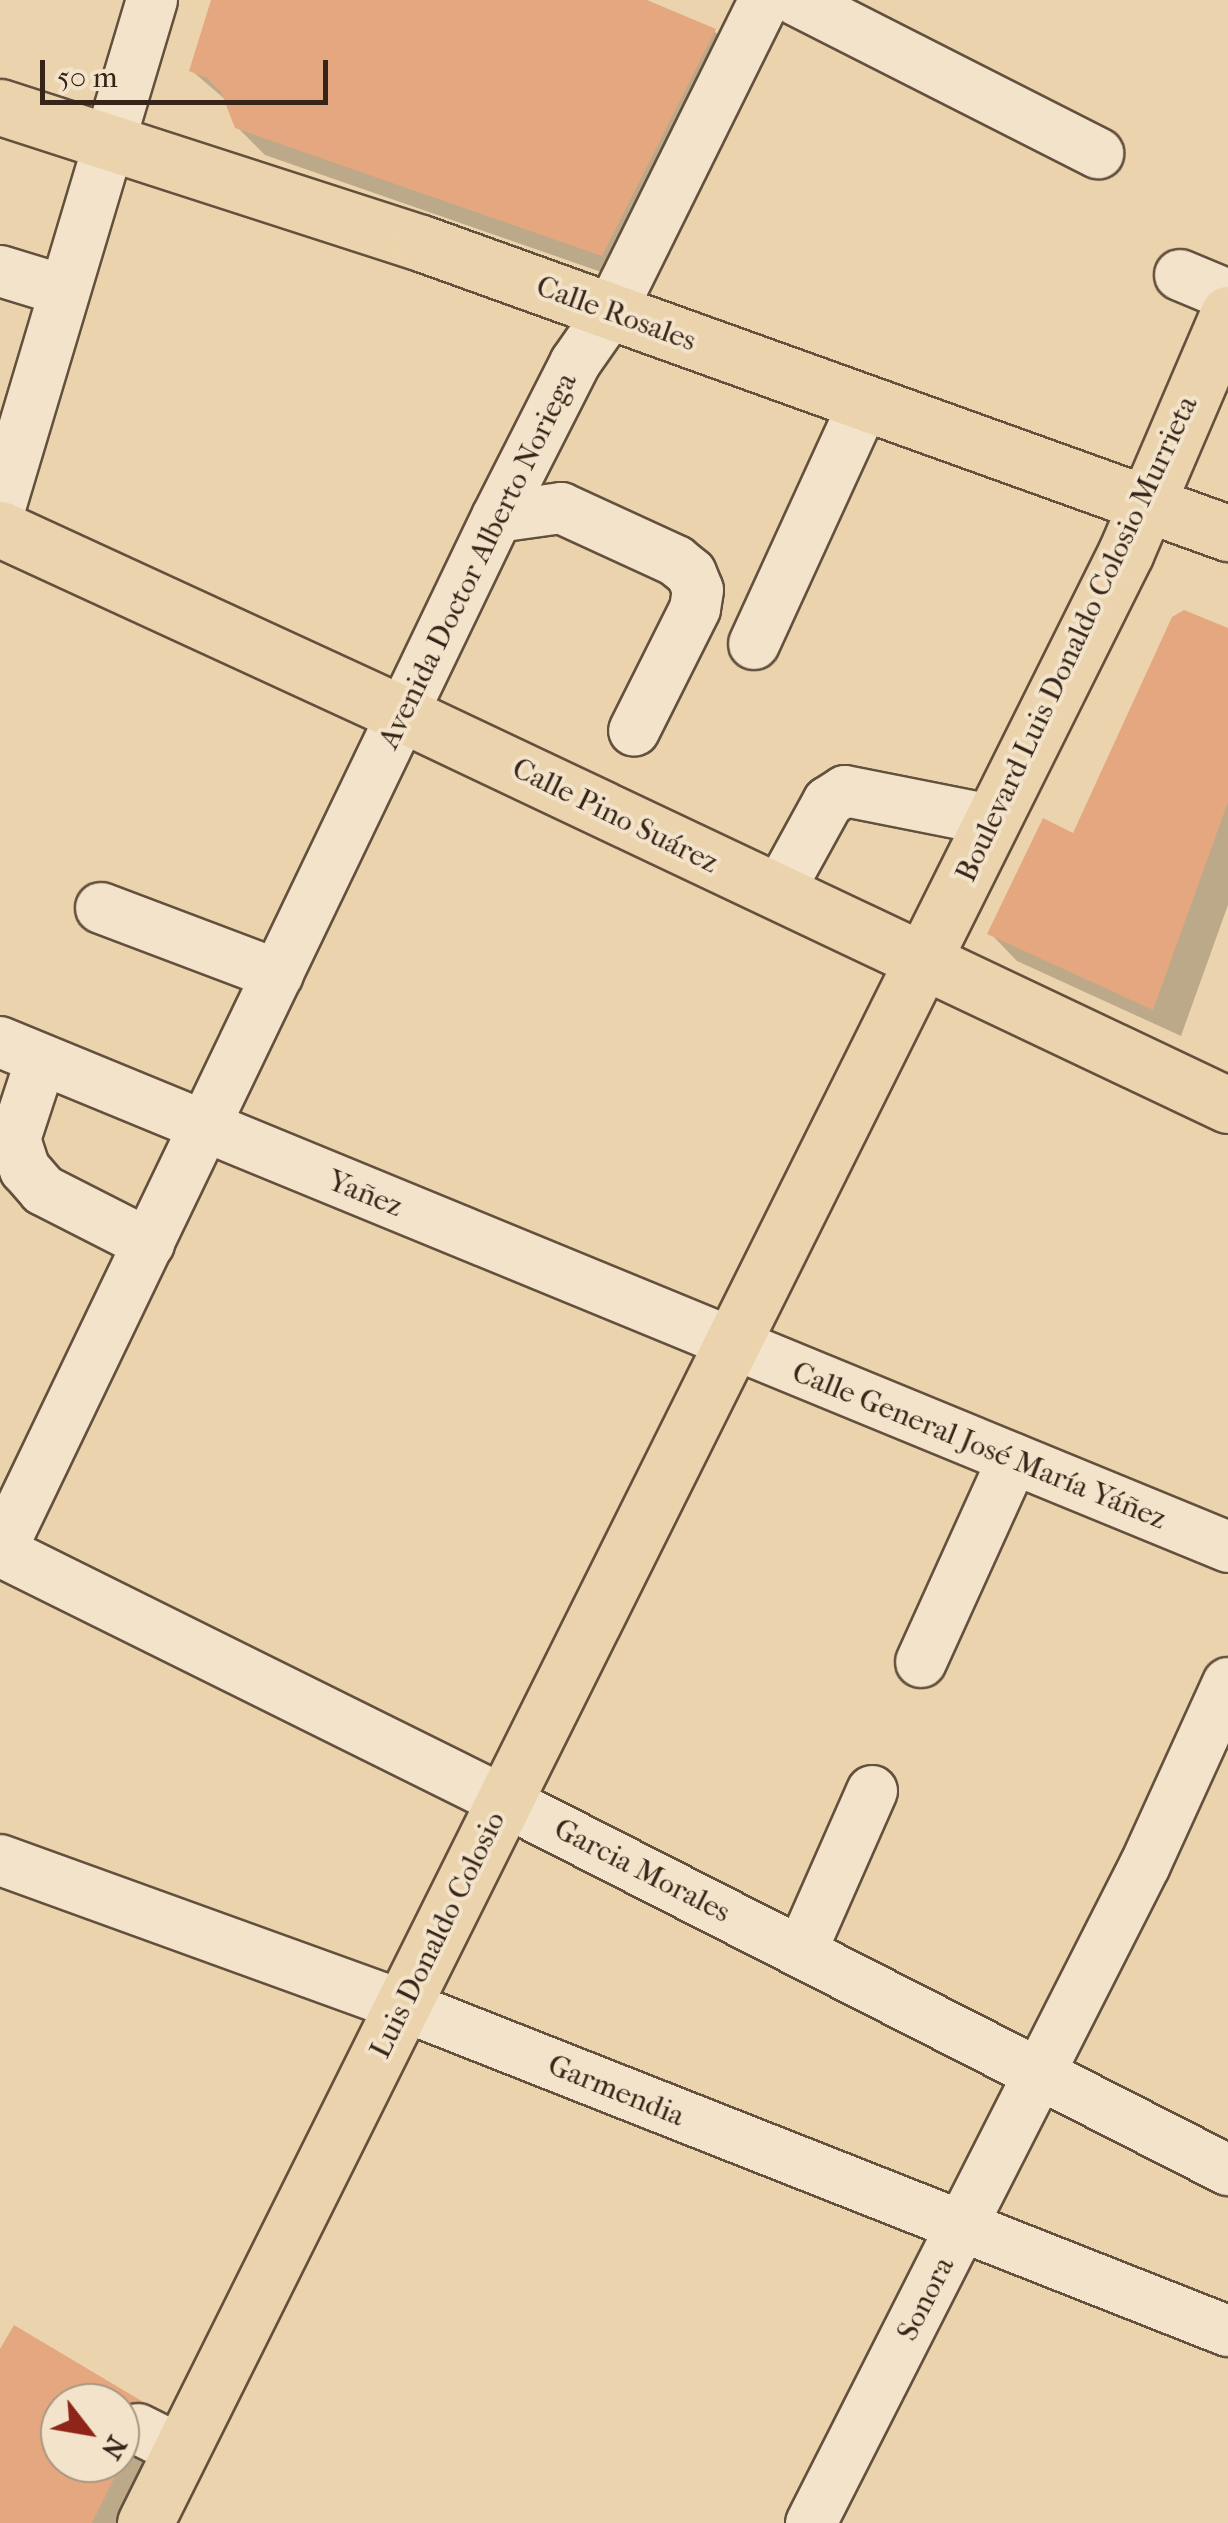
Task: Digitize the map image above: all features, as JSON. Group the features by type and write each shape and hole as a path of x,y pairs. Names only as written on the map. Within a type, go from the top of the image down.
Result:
{"main road":[{"name":"Calle Rosales","path":"0,107 421,243 1228,533"},
{"name":"Boulevard Luis Donaldo Colosio Murrieta","path":"729,1345 924,962 1147,504 1228,314"},
{"name":"Calle Pino Suárez","path":"0,530 402,714 1228,1105"},
{"name":"Luis Donaldo Colosio","path":"144,2523 159,2439 404,2006 729,1345"}],"street":[{"path":"0,508 62,290 152,0"},
{"name":"Avenida Doctor Alberto Noriega","path":"0,1552 497,516 575,363 610,313 765,0"},
{"path":"796,0 1098,153"},
{"path":"0,271 62,290"},
{"path":"1180,274 1228,296"},
{"path":"754,644 864,404"},
{"path":"497,516 562,508 676,561 691,573 698,590 695,609 634,732"},
{"path":"778,894 828,802 845,791 992,820"},
{"path":"101,908 278,975"},
{"path":"20,1051 15,1139 25,1170 43,1190 149,1244"},
{"name":"Yañez","path":"20,1051 729,1345"},
{"name":"Calle General José María Yáñez","path":"729,1345 1228,1547"},
{"path":"921,1662 1013,1460"},
{"name":"Garcia Morales","path":"0,1552 504,1801 1228,2170"},
{"name":"Sonora","path":"811,2523 1145,1866 1228,1683"},
{"path":"801,1952 872,1791"},
{"name":"Garmendia","path":"0,1860 404,2006 1228,2330"}],"building":[{"path":"211,0 647,0 716,29 602,256 235,128 221,92 207,78 189,71"},
{"path":"1184,610 1228,628 1228,802 1153,1010 987,934 1043,818 1073,833 1172,617"},
{"path":"14,2325 111,2383 40,2383 40,2483 112,2483 92,2523 0,2523 0,2349"},
{"path":"140,2400 150,2406 140,2426"}]}
